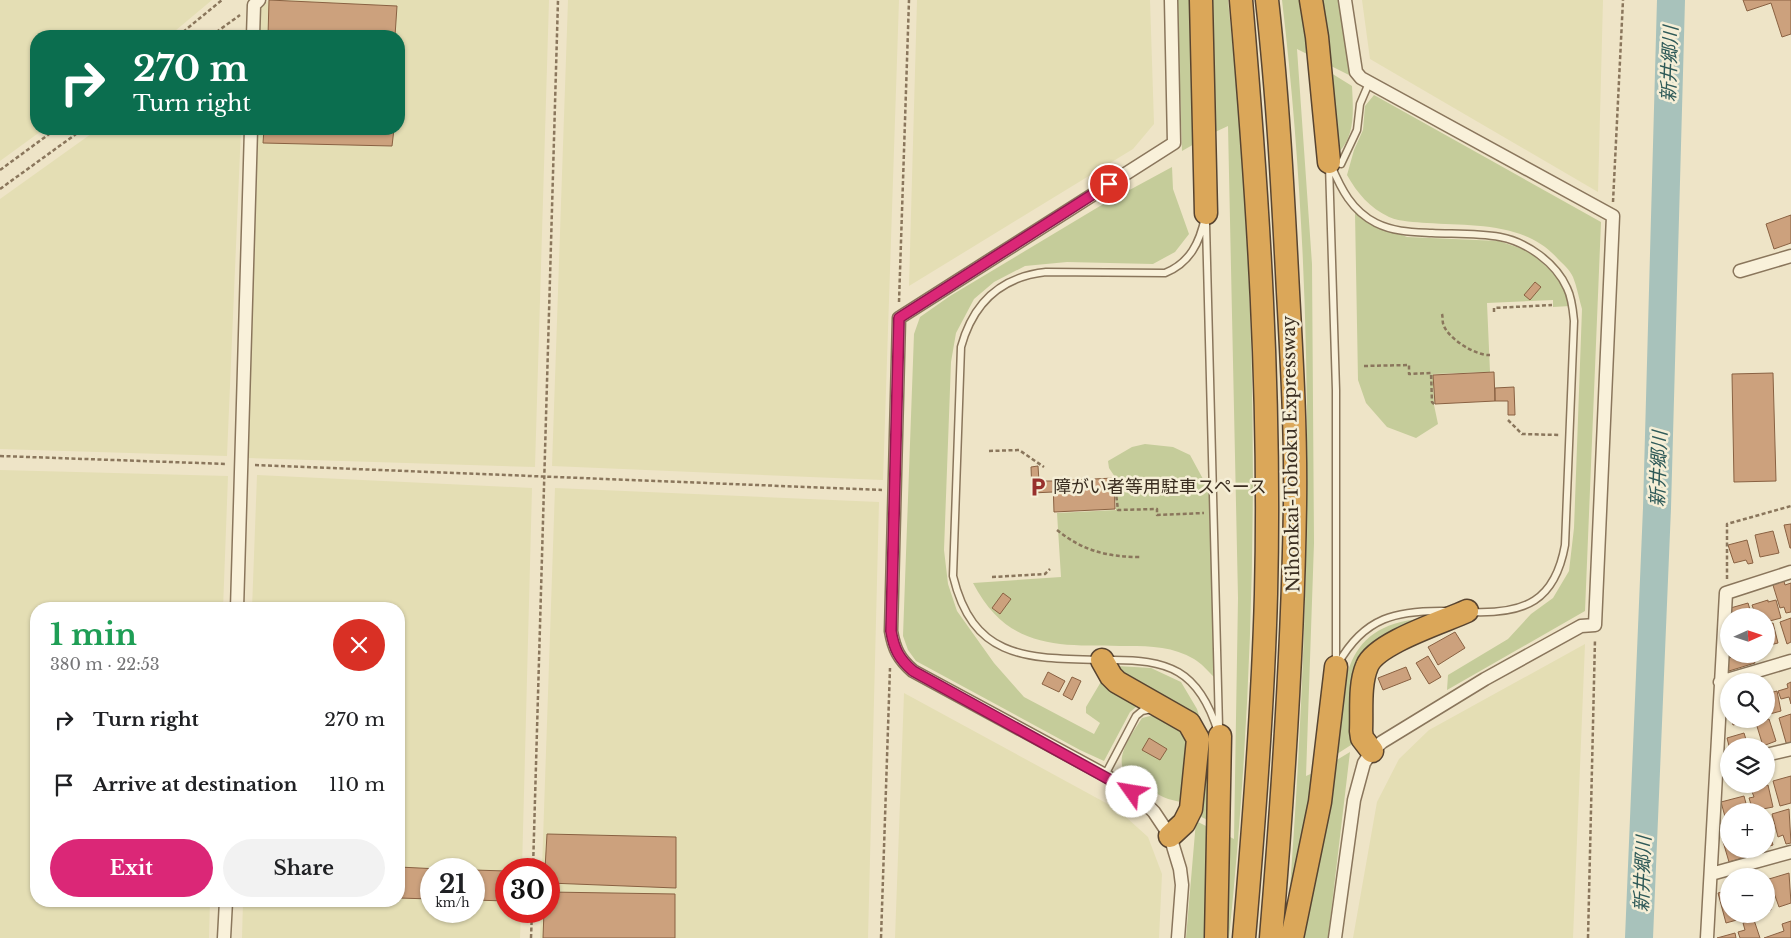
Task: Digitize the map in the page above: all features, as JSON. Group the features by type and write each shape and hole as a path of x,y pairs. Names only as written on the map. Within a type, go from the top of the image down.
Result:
{"highway":[{"path":"1201,0 1206,213"},
{"name":"Nihonkai-Tohoku Expressway","path":"1242,0 1259,226 1265,350 1266,506 1262,714 1244,938"},
{"name":"Nihonkai-Tohoku Expressway","path":"1267,0 1284,212 1293,402 1295,502 1282,800 1271,938"},
{"path":"1311,0 1335,163"},
{"path":"1372,751 1362,738 1361,731 1364,676 1371,657 1386,646 1467,612"},
{"path":"1102,660 1117,682 1189,723 1198,738 1191,809 1184,823 1170,836"},
{"path":"1292,938 1320,802 1336,667"},
{"path":"1216,938 1220,736"}],"street":[{"path":"1171,0 1174,143 899,318 893,491 891,631 894,649 902,662 913,671 1105,775 1140,798 1154,812 1170,836 1176,851 1182,885 1178,938"},
{"path":"1336,938 1358,779 1372,751 1394,733 1485,679 1581,626 1596,625 1613,216 1370,84 1356,72 1345,0"},
{"path":"254,30 256,2"},
{"path":"237,602 250,135"},
{"path":"1740,271 1791,256"},
{"path":"1721,673 1726,593 1791,572"},
{"path":"1750,673 1791,661"},
{"path":"1707,938 1720,682"},
{"path":"1775,753 1791,749"},
{"path":"1716,769 1720,768"},
{"path":"1711,874 1791,853"},
{"path":"224,938 226,907"}],"lane":[{"path":"1336,667 1335,163 1357,130 1360,104 1370,84"},
{"path":"1335,163 1341,190 1356,208 1375,222 1391,229 1407,232 1500,237 1516,242 1546,260 1567,288 1574,322 1566,545 1562,563 1554,581 1542,596 1523,608 1507,612 1414,610 1398,613 1368,628 1354,641 1336,667"},
{"path":"1206,213 1202,232 1195,247 1186,260 1175,269 1165,272 1046,272 1028,274 1013,280 986,299 974,314 961,347 953,576 965,611 989,638 1004,649 1022,656 1040,658 1142,660 1160,663 1190,680 1202,693 1211,709 1220,736"},
{"path":"1206,213 1220,736"},
{"path":"1105,775 1136,716 1149,709 1170,712"}],"path":[{"path":"185,30 222,0"},
{"path":"533,858 558,0"},
{"path":"899,318 909,0"},
{"path":"1613,216 1623,0"},
{"path":"219,30 256,2"},
{"path":"0,170 48,135"},
{"path":"0,189 75,135"},
{"path":"1494,312 1494,308 1552,305"},
{"path":"1442,314 1444,326 1450,335 1485,355 1490,355"},
{"path":"1364,366 1408,365 1409,374 1431,372 1432,402 1435,405"},
{"path":"1508,420 1522,434 1559,435"},
{"path":"988,451 1020,450 1044,467"},
{"path":"0,456 893,491"},
{"path":"1114,477 1116,478 1118,510 1157,509 1157,515 1208,513"},
{"path":"1726,593 1727,524 1791,506"},
{"path":"1058,530 1091,551 1118,557 1140,557"},
{"path":"992,577 1045,574 1050,569"},
{"path":"1588,938 1596,625"},
{"path":"882,938 890,661"},
{"path":"531,938 532,923"}],"shaded area":[{"path":"0,0 212,0 176,30 30,30 30,135 36,135 0,161"},
{"path":"269,0 549,0 535,467 248,458 257,135 405,135 405,30 260,30 260,8"},
{"path":"568,0 899,0 883,480 552,466"},
{"path":"917,0 1150,0 1154,124 1133,149 909,286"},
{"path":"1362,0 1603,0 1598,192 1370,59"},
{"path":"90,135 241,135 227,456 0,449 0,199"},
{"path":"0,470 228,476 223,602 30,602 30,907 210,907 209,938 0,938"},
{"path":"257,475 532,488 522,858 495,858 495,923 521,923 520,938 242,938 243,907 405,907 405,602 252,602"},
{"path":"555,488 879,502 868,938 540,938 541,923 560,923 560,858 542,858"},
{"path":"1585,644 1573,938 1353,938 1377,802 1399,759 1429,730"},
{"path":"904,693 1117,809 1148,837 1162,874 1159,938 895,938"}],"green space":[{"path":"1177,0 1194,0 1196,143 1182,151"},
{"path":"1209,0 1228,0 1247,234 1251,351 1253,469 1247,704 1229,938 1224,938 1228,836 1234,839 1238,598 1228,126 1213,133"},
{"path":"1282,0 1302,0 1311,56 1297,49 1312,264 1314,543 1306,776 1315,772 1288,915 1302,687 1307,458 1306,343 1301,228 1294,114"},
{"path":"1320,0 1340,0 1353,77 1329,65"},
{"path":"1331,73 1352,86 1353,112 1351,129 1348,138 1339,152"},
{"path":"1374,95 1601,222 1585,611 1447,690 1448,675 1508,639 1531,614 1553,598 1569,571 1574,528 1582,309 1570,272 1545,247 1530,238 1497,228 1398,220 1382,213 1365,199 1347,175 1354,150 1363,130 1365,106"},
{"path":"1172,167 1173,189 1189,234 1175,252 1153,264 1067,262 1025,266 994,282 974,299 956,333 951,362 944,550 948,584 957,611 994,663 1024,697 1094,734 1100,723 1086,713 1086,707 1102,680 1141,703 1130,712 1104,761 1080,750 916,661 908,650 903,636 914,334 920,317 950,296 1100,206"},
{"path":"1355,213 1373,224 1407,237 1499,241 1531,252 1556,276 1565,289 1570,306 1553,307 1553,300 1487,303 1490,372 1433,374 1434,405 1438,424 1416,438 1387,427 1366,403 1358,380"},
{"path":"1145,444 1173,447 1190,455 1209,490 1214,677 1194,659 1162,648 1059,644 1039,640 1020,633 1003,622 987,605 973,583 1061,577 1057,513 1116,510 1115,477 1109,468 1108,461 1132,447"},
{"path":"1431,618 1378,641 1353,727 1351,745 1337,754 1346,680 1352,660 1363,644 1378,631 1401,622"},
{"path":"1117,666 1151,668 1181,682 1197,709 1210,750 1210,821 1197,815 1206,742 1127,683"},
{"path":"1150,716 1161,717 1187,736 1184,802 1159,795 1132,780 1124,770 1122,755 1125,747 1142,718"},
{"path":"1350,752 1328,938 1303,938 1335,761"},
{"path":"1196,821 1210,828 1207,938 1186,938"}],"building":[{"path":"269,0 397,6 395,30 268,30"},
{"path":"1743,0 1791,0 1791,34 1782,37 1771,3 1747,11"},
{"path":"264,135 393,135 392,146 263,143"},
{"path":"1791,215 1791,243 1774,249 1766,224"},
{"path":"1535,282 1541,287 1530,300 1524,295"},
{"path":"1494,372 1495,401 1435,404 1433,375"},
{"path":"1773,373 1776,481 1734,482 1732,374"},
{"path":"1514,387 1515,415 1508,415 1508,401 1495,401 1495,388"},
{"path":"1038,466 1039,481 1053,481 1053,492 1032,493 1031,467"},
{"path":"1114,478 1115,509 1054,512 1053,481"},
{"path":"1791,524 1791,548 1790,548 1784,525"},
{"path":"1773,531 1779,553 1760,557 1755,535"},
{"path":"1747,540 1753,563 1748,564 1746,560 1734,563 1728,545"},
{"path":"1783,578 1785,585 1791,583 1791,612 1786,613 1784,607 1780,608 1772,582"},
{"path":"1003,593 1011,599 1000,614 992,608"},
{"path":"1768,600 1768,602 1776,600 1781,618 1775,620 1775,608 1753,608 1752,605"},
{"path":"1748,603 1750,608 1730,608"},
{"path":"1791,618 1791,642 1787,644 1780,622"},
{"path":"1775,631 1778,643 1775,644"},
{"path":"1455,632 1465,648 1438,665 1428,647"},
{"path":"1428,656 1441,677 1429,684 1416,663"},
{"path":"1726,663 1755,663 1729,671"},
{"path":"1406,667 1411,679 1383,690 1378,678"},
{"path":"1048,672 1065,681 1059,692 1042,684"},
{"path":"1072,677 1081,681 1072,700 1063,695"},
{"path":"1791,682 1791,704 1789,697 1781,699 1778,691 1788,688 1787,684"},
{"path":"1777,691 1781,711 1775,713 1775,692"},
{"path":"1791,714 1791,745 1787,746 1779,718"},
{"path":"1758,728 1772,728 1776,741 1775,738 1761,738"},
{"path":"1744,733 1746,738 1727,738"},
{"path":"1149,738 1167,749 1160,760 1142,750"},
{"path":"1791,776 1791,803 1780,806 1775,780"},
{"path":"1752,793 1770,793 1772,803 1751,803 1749,798 1754,797"},
{"path":"1744,796 1746,803 1721,803"},
{"path":"1789,809 1791,843 1786,844 1783,835 1778,837 1775,826 1775,813"},
{"path":"547,834 676,837 676,888 560,883 560,858 546,858"},
{"path":"1728,858 1743,858 1729,862"},
{"path":"405,867 420,868 420,899 405,898"},
{"path":"485,870 495,871 495,901 485,900"},
{"path":"1789,873 1791,903 1779,907 1775,896 1775,877"},
{"path":"560,892 675,894 675,938 543,938 544,923 560,923"},
{"path":"1791,921 1791,938 1764,938 1784,931 1782,924"},
{"path":"1743,923 1755,923 1760,938 1740,938 1738,932 1745,930"},
{"path":"1735,933 1736,938 1717,938"}],"waterway":[{"name":"新井郷川","path":"1639,938 1657,508 1671,0"}],"place":[{"name":"障がい者等用駐車スペース","path":"1038,487"}],"route":[{"path":"1109,184 899,318 893,491 891,631 894,649 902,662 913,671 1105,775 1132,792"}]}
